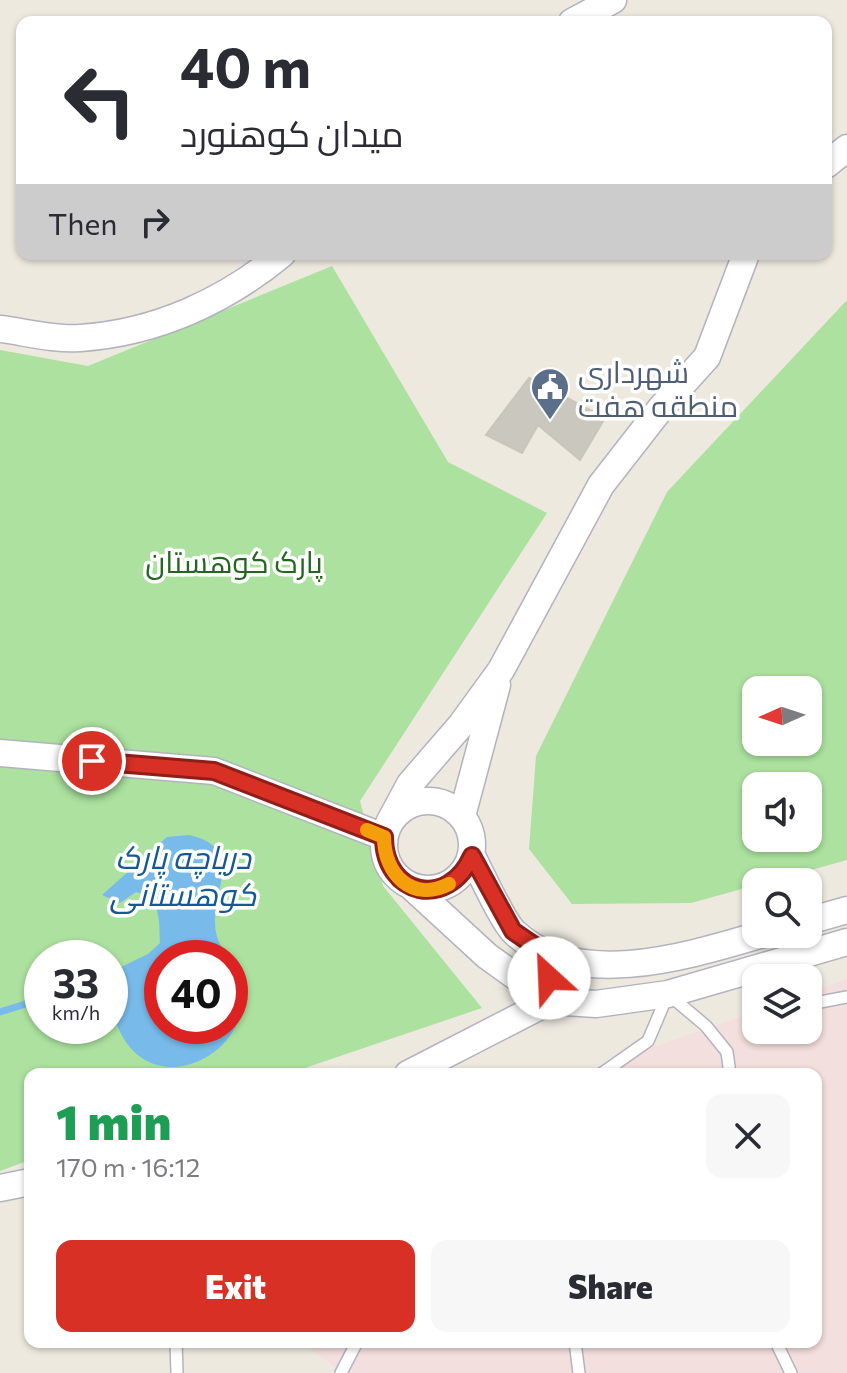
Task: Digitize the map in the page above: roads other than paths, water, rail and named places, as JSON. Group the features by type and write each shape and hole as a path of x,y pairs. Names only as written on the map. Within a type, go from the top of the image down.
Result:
{"street":[{"path":"583,16 613,0"},
{"path":"0,329 77,338 146,328 197,310 273,260"},
{"path":"550,1001 487,956 412,887 399,879 389,867 384,853 386,830 410,784 461,725 501,670 601,485 661,408 707,357 744,260"},
{"path":"462,816 501,670"},
{"path":"0,753 214,771 386,830"},
{"path":"386,830 398,812 410,804 424,801 438,801 451,807 462,816 469,828 473,842 472,856 455,881 427,890 412,887"},
{"path":"472,856 513,931 548,955 624,966 706,951 742,940"},
{"path":"822,917 847,910"},
{"path":"420,1068 550,1001 596,1004 668,994 847,942"},
{"path":"548,955 550,1001"},
{"path":"0,1188 24,1183"}],"lane":[{"path":"610,1068 648,1041 668,994 706,1026 727,1052 729,1068"},
{"path":"822,1002 847,997"},
{"path":"176,1348 177,1373"},
{"path":"341,1373 354,1348"},
{"path":"576,1348 579,1373"},
{"path":"779,1348 791,1373"}],"water":[{"name":"دریاچه پارک کوهستانی","path":"189,835 206,841 216,849 221,859 215,928 218,940 160,940 157,912 151,900 136,892 120,903 102,895 167,837"},
{"name":"دریاچه پارک کوهستانی","path":"144,956 144,1044 222,1044 206,1057 182,1066 157,1065 134,1052 128,1042 128,964"}],"waterway":[{"path":"0,1012 24,1005"}],"place":[{"name":"شهرداری منطقه هفت","path":"550,421"}],"park label":[{"name":"پارک کوهستان","path":"234,560"}]}
